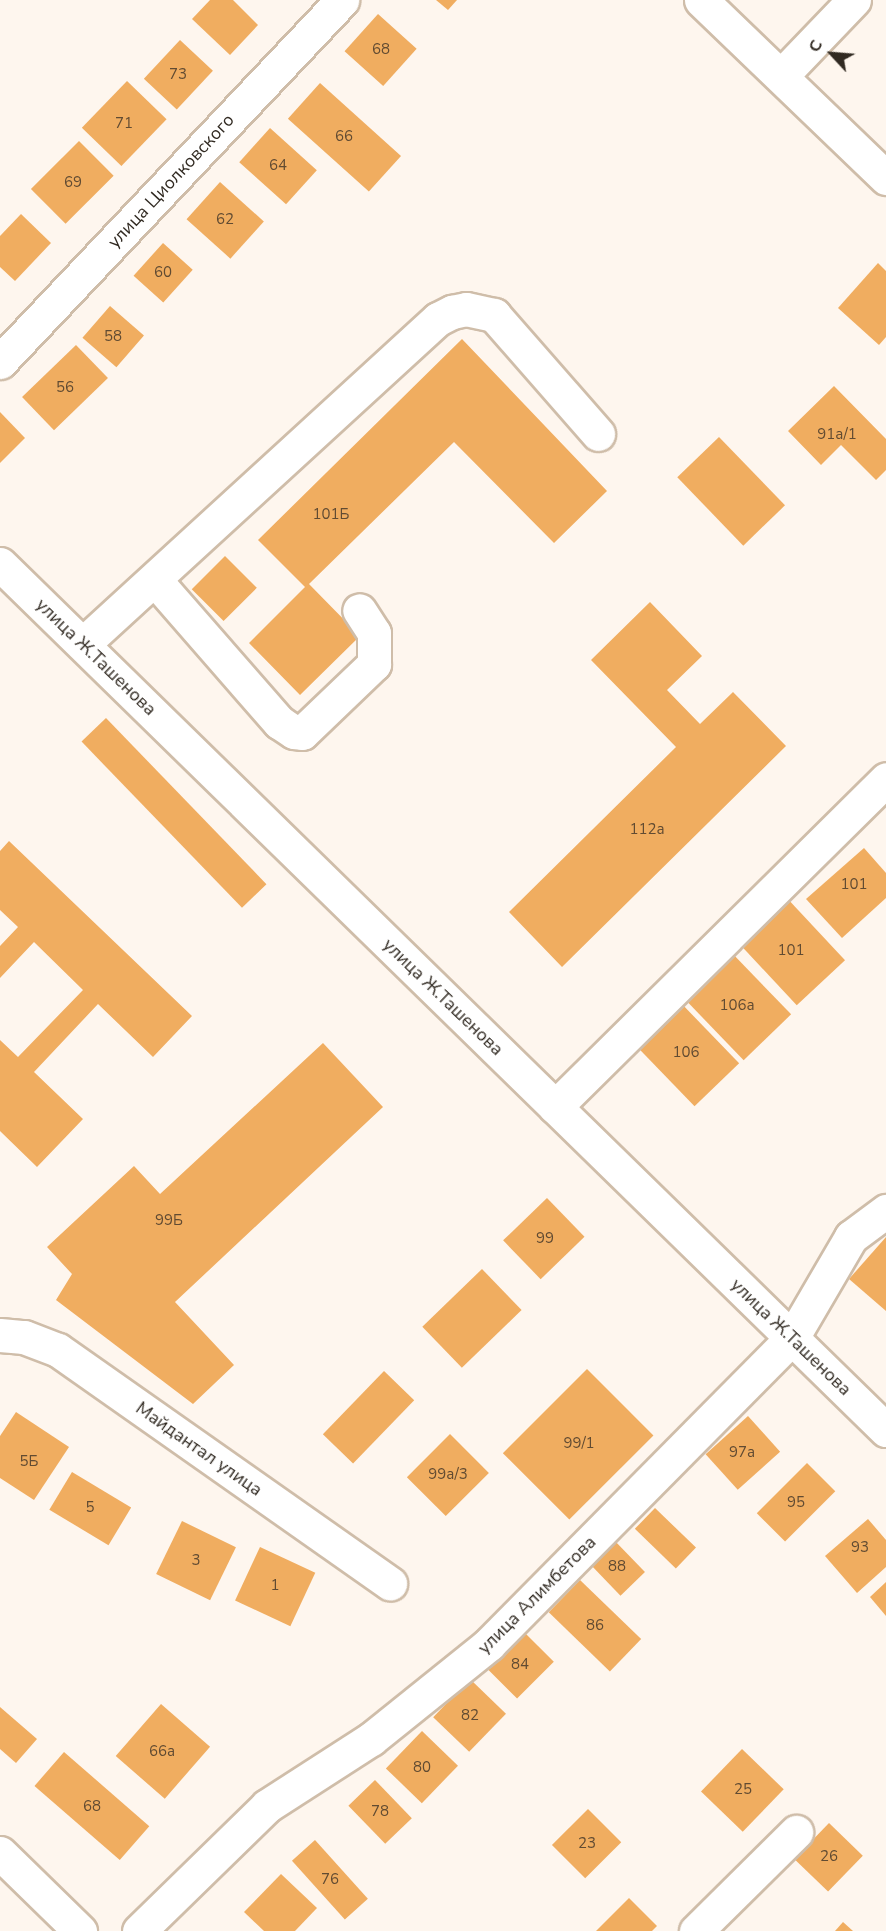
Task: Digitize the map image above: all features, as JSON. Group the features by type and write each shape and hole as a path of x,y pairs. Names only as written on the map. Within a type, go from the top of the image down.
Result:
{"street":[{"name":"улица Циолковского","path":"0,362 342,0"},
{"path":"701,0 782,75 886,178"},
{"path":"782,75 854,0"},
{"path":"83,645 438,319 452,312 466,309 494,315 598,434"},
{"name":"улица Ж.Ташенова","path":"0,564 886,1430"},
{"path":"155,580 279,722 294,732 302,733 374,664 374,633 359,610"},
{"path":"555,1107 886,779"},
{"name":"улица Алимбетова","path":"139,1931 267,1806 371,1739 489,1644 792,1338 851,1237 886,1211"},
{"name":"Майдантал улица","path":"0,1335 24,1337 58,1350 390,1583"},
{"path":"696,1931 796,1832"},
{"path":"0,1853 80,1931"}],"building":[{"path":"210,0 233,0 258,25 230,55 192,19"},
{"path":"436,0 457,0 448,10"},
{"path":"378,14 417,49 383,86 345,51"},
{"path":"180,40 213,71 177,109 144,79"},
{"path":"127,81 167,119 121,166 82,128"},
{"path":"320,83 401,156 369,192 288,119"},
{"path":"270,128 317,170 286,204 239,162"},
{"path":"79,141 114,176 66,224 31,189"},
{"path":"220,182 264,221 230,259 187,219"},
{"path":"21,214 51,243 15,281 0,267 0,236"},
{"path":"163,243 193,270 163,302 134,276"},
{"path":"878,263 886,271 886,337 879,345 838,308"},
{"path":"110,306 144,336 116,367 82,338"},
{"path":"462,339 607,491 554,543 454,442 309,584 360,636 300,695 249,643 305,587 258,540"},
{"path":"76,345 108,378 54,430 22,397"},
{"path":"834,386 886,439 886,470 876,480 841,445 821,465 788,431"},
{"path":"0,412 25,438 0,463"},
{"path":"719,437 785,505 743,546 677,477"},
{"path":"225,556 257,588 224,621 192,589"},
{"path":"650,602 702,656 667,690 700,724 733,692 786,746 562,967 509,912 676,747 591,660"},
{"path":"106,718 266,884 242,908 82,742"},
{"path":"9,841 192,1016 153,1057 98,1004 34,1072 83,1119 37,1167 0,1131 0,1040 18,1057 83,990 34,942 0,978 0,946 18,927 0,910 0,851"},
{"path":"864,848 886,873 886,898 842,938 806,899"},
{"path":"785,896 845,960 797,1005 737,941"},
{"path":"730,951 791,1014 744,1060 683,997"},
{"path":"678,1000 739,1063 695,1106 633,1043"},
{"path":"323,1043 383,1107 175,1302 234,1365 193,1404 56,1300 72,1274 47,1247 134,1166 160,1194"},
{"path":"547,1198 585,1237 541,1279 503,1240"},
{"path":"886,1237 886,1311 849,1279"},
{"path":"482,1269 522,1310 462,1368 422,1327"},
{"path":"587,1369 653,1435 569,1520 503,1453"},
{"path":"384,1371 414,1400 353,1463 323,1434"},
{"path":"16,1412 69,1447 34,1500 0,1478 0,1436"},
{"path":"748,1416 780,1452 738,1490 706,1454"},
{"path":"450,1434 489,1473 446,1516 407,1477"},
{"path":"807,1463 835,1491 785,1541 757,1513"},
{"path":"72,1472 131,1508 108,1545 49,1510"},
{"path":"655,1508 696,1548 676,1568 635,1529"},
{"path":"868,1519 886,1540 886,1567 857,1593 825,1556"},
{"path":"182,1521 236,1547 210,1600 156,1574"},
{"path":"613,1539 645,1572 620,1596 589,1563"},
{"path":"260,1547 315,1573 290,1626 235,1600"},
{"path":"580,1580 641,1639 610,1671 549,1612"},
{"path":"886,1582 886,1616 870,1597"},
{"path":"522,1630 554,1662 517,1699 485,1667"},
{"path":"470,1679 506,1714 469,1752 433,1717"},
{"path":"161,1704 210,1747 165,1799 116,1756"},
{"path":"0,1707 37,1739 16,1763 0,1749"},
{"path":"422,1731 458,1766 422,1803 386,1768"},
{"path":"742,1749 784,1789 743,1832 701,1791"},
{"path":"64,1752 149,1826 120,1860 34,1786"},
{"path":"375,1780 412,1818 385,1844 348,1806"},
{"path":"588,1809 621,1842 585,1878 552,1845"},
{"path":"829,1823 863,1856 828,1892 794,1859"},
{"path":"315,1840 368,1899 345,1919 292,1861"},
{"path":"281,1874 317,1908 295,1931 264,1931 244,1912"},
{"path":"629,1898 657,1926 652,1931 596,1931"},
{"path":"843,1922 853,1931 835,1931"}]}
